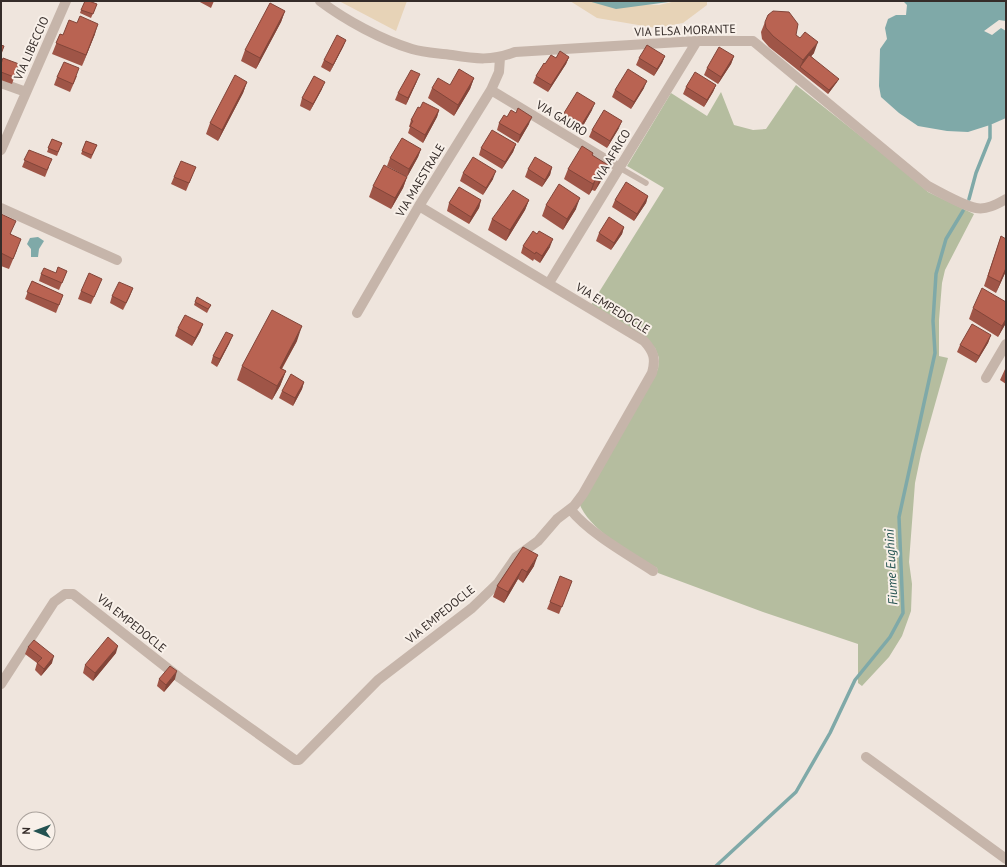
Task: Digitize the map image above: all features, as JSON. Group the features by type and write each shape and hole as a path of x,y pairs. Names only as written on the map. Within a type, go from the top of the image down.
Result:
{"street":[{"name":"VIA LIBECCIO","path":"1,150 66,1"},
{"name":"VIA ELSA MORANTE","path":"320,1 354,22 389,40 413,50 479,59 500,58 515,52 697,41 753,41 928,186 942,194 977,208 991,206 1006,199"},
{"name":"VIA AFRICO","path":"549,283 697,41"},
{"name":"VIA MAESTRALE","path":"357,313 419,206 491,90 499,72 500,58"},
{"path":"1,83 26,92"},
{"name":"VIA GAURO","path":"491,90 620,168"},
{"name":"VIA EMPEDOCLE","path":"1,684 54,602 65,594 73,594 180,678 294,760 299,760 378,680 472,608 498,583 516,557 538,541 558,519 570,509 583,494 646,387 652,373 655,360 652,350 644,341 419,206"},
{"path":"1,208 117,260"},
{"path":"986,378 1006,344"},
{"path":"570,509 577,518 607,541 653,571"},
{"path":"866,757 1006,859"}],"lane":[{"path":"620,168 646,183"}],"green space":[{"path":"796,85 901,168 928,192 974,214 945,270 942,283 939,320 939,356 948,358 921,454 915,483 909,562 912,584 911,611 902,636 889,657 862,686 858,683 858,644 763,612 658,573 657,568 625,549 602,532 593,524 580,505 658,369 659,358 655,348 591,305 664,188 627,166 671,93 707,116 721,92 734,125 753,130 766,129"}],"sand":[{"path":"339,1 407,1 396,31"},
{"path":"570,1 659,5 676,1 707,1 707,5 683,23 656,28 597,18"}],"water":[{"path":"588,1 676,1 616,9"},
{"path":"903,1 1006,1 1006,21 999,20 984,31 992,35 1001,28 1006,31 1006,118 968,132 947,131 918,126 899,113 881,97 879,86 880,49 887,39 885,28 888,19 896,15 906,15 907,5"},
{"path":"38,237 44,241 39,249 38,257 31,257 31,249 27,244 30,238"}],"building":[{"path":"85,1 97,4 93,14 81,10"},
{"path":"270,3 285,11 260,58 245,50"},
{"path":"773,11 789,12 798,24 796,35 800,38 805,32 818,42 803,60 773,36 766,28 765,22 768,15"},
{"path":"80,16 98,24 86,55 56,43 60,34 63,35 69,20 77,23"},
{"path":"337,35 346,40 333,65 324,60"},
{"path":"1,45 4,46 1,54"},
{"path":"647,45 665,56 657,69 639,58"},
{"path":"719,47 734,56 721,77 707,68"},
{"path":"560,51 569,57 551,85 536,76 551,55 556,58"},
{"path":"809,55 839,79 829,90 800,67"},
{"path":"3,58 19,64 14,77 1,72"},
{"path":"64,62 79,68 73,84 57,77"},
{"path":"459,69 474,78 458,105 432,88 438,78 450,85"},
{"path":"628,69 647,81 634,102 615,90"},
{"path":"411,70 420,74 408,98 398,93"},
{"path":"695,72 716,85 707,100 686,87"},
{"path":"235,75 247,82 222,130 210,123"},
{"path":"314,76 325,82 313,104 302,98"},
{"path":"577,92 595,103 582,124 564,113"},
{"path":"423,102 439,110 425,135 410,126 413,121 411,120 418,107 420,108"},
{"path":"518,108 532,117 520,135 499,123 504,115 507,117 511,110 516,113"},
{"path":"604,110 622,121 610,141 592,130"},
{"path":"492,130 516,144 505,162 481,148"},
{"path":"402,138 421,149 409,169 390,158"},
{"path":"52,139 62,143 58,152 48,148"},
{"path":"86,141 97,145 92,155 82,151"},
{"path":"582,146 593,153 592,155 608,165 599,181 596,179 593,184 568,169"},
{"path":"29,150 52,159 47,170 24,160"},
{"path":"473,157 496,171 486,188 463,173"},
{"path":"535,157 552,167 545,180 528,169"},
{"path":"181,161 196,167 189,183 174,177"},
{"path":"384,165 407,177 395,198 373,186"},
{"path":"626,182 648,196 637,214 615,200"},
{"path":"559,184 580,198 567,219 546,205"},
{"path":"459,187 481,200 471,217 449,203"},
{"path":"513,190 529,200 510,230 492,219"},
{"path":"1,214 16,221 10,234 21,239 13,259 1,253"},
{"path":"609,217 624,227 614,243 599,233"},
{"path":"533,231 537,234 539,231 553,239 542,256 536,252 535,254 523,246"},
{"path":"1001,236 1006,239 1006,268 1000,282 988,276"},
{"path":"58,267 67,271 62,283 41,274 44,268 56,273"},
{"path":"89,273 102,279 94,297 81,291"},
{"path":"32,281 63,295 59,305 27,292"},
{"path":"119,282 133,288 126,303 112,296"},
{"path":"982,288 1006,302 1006,319 1002,326 973,308"},
{"path":"197,297 211,305 208,309 195,302"},
{"path":"272,310 302,326 280,368 286,371 277,386 242,366"},
{"path":"185,315 203,324 195,338 178,328"},
{"path":"972,324 991,335 979,356 960,345"},
{"path":"226,332 233,335 220,359 213,356"},
{"path":"291,374 304,382 295,398 282,391"},
{"path":"523,547 538,555 527,572 522,569 508,592 497,586"},
{"path":"560,576 572,581 562,607 550,602"},
{"path":"108,637 118,646 95,673 85,665"},
{"path":"34,640 54,656 44,669 37,663 42,658 28,647"},
{"path":"170,666 177,671 166,685 159,679"}],"waterway":[{"name":"Fiume Eughini","path":"969,199 976,173 990,138 990,125"},
{"name":"Fiume Eughini","path":"716,866 796,792 830,733 855,680 890,637 903,613 899,517 935,353 933,321 936,274 946,239 963,211"}]}
